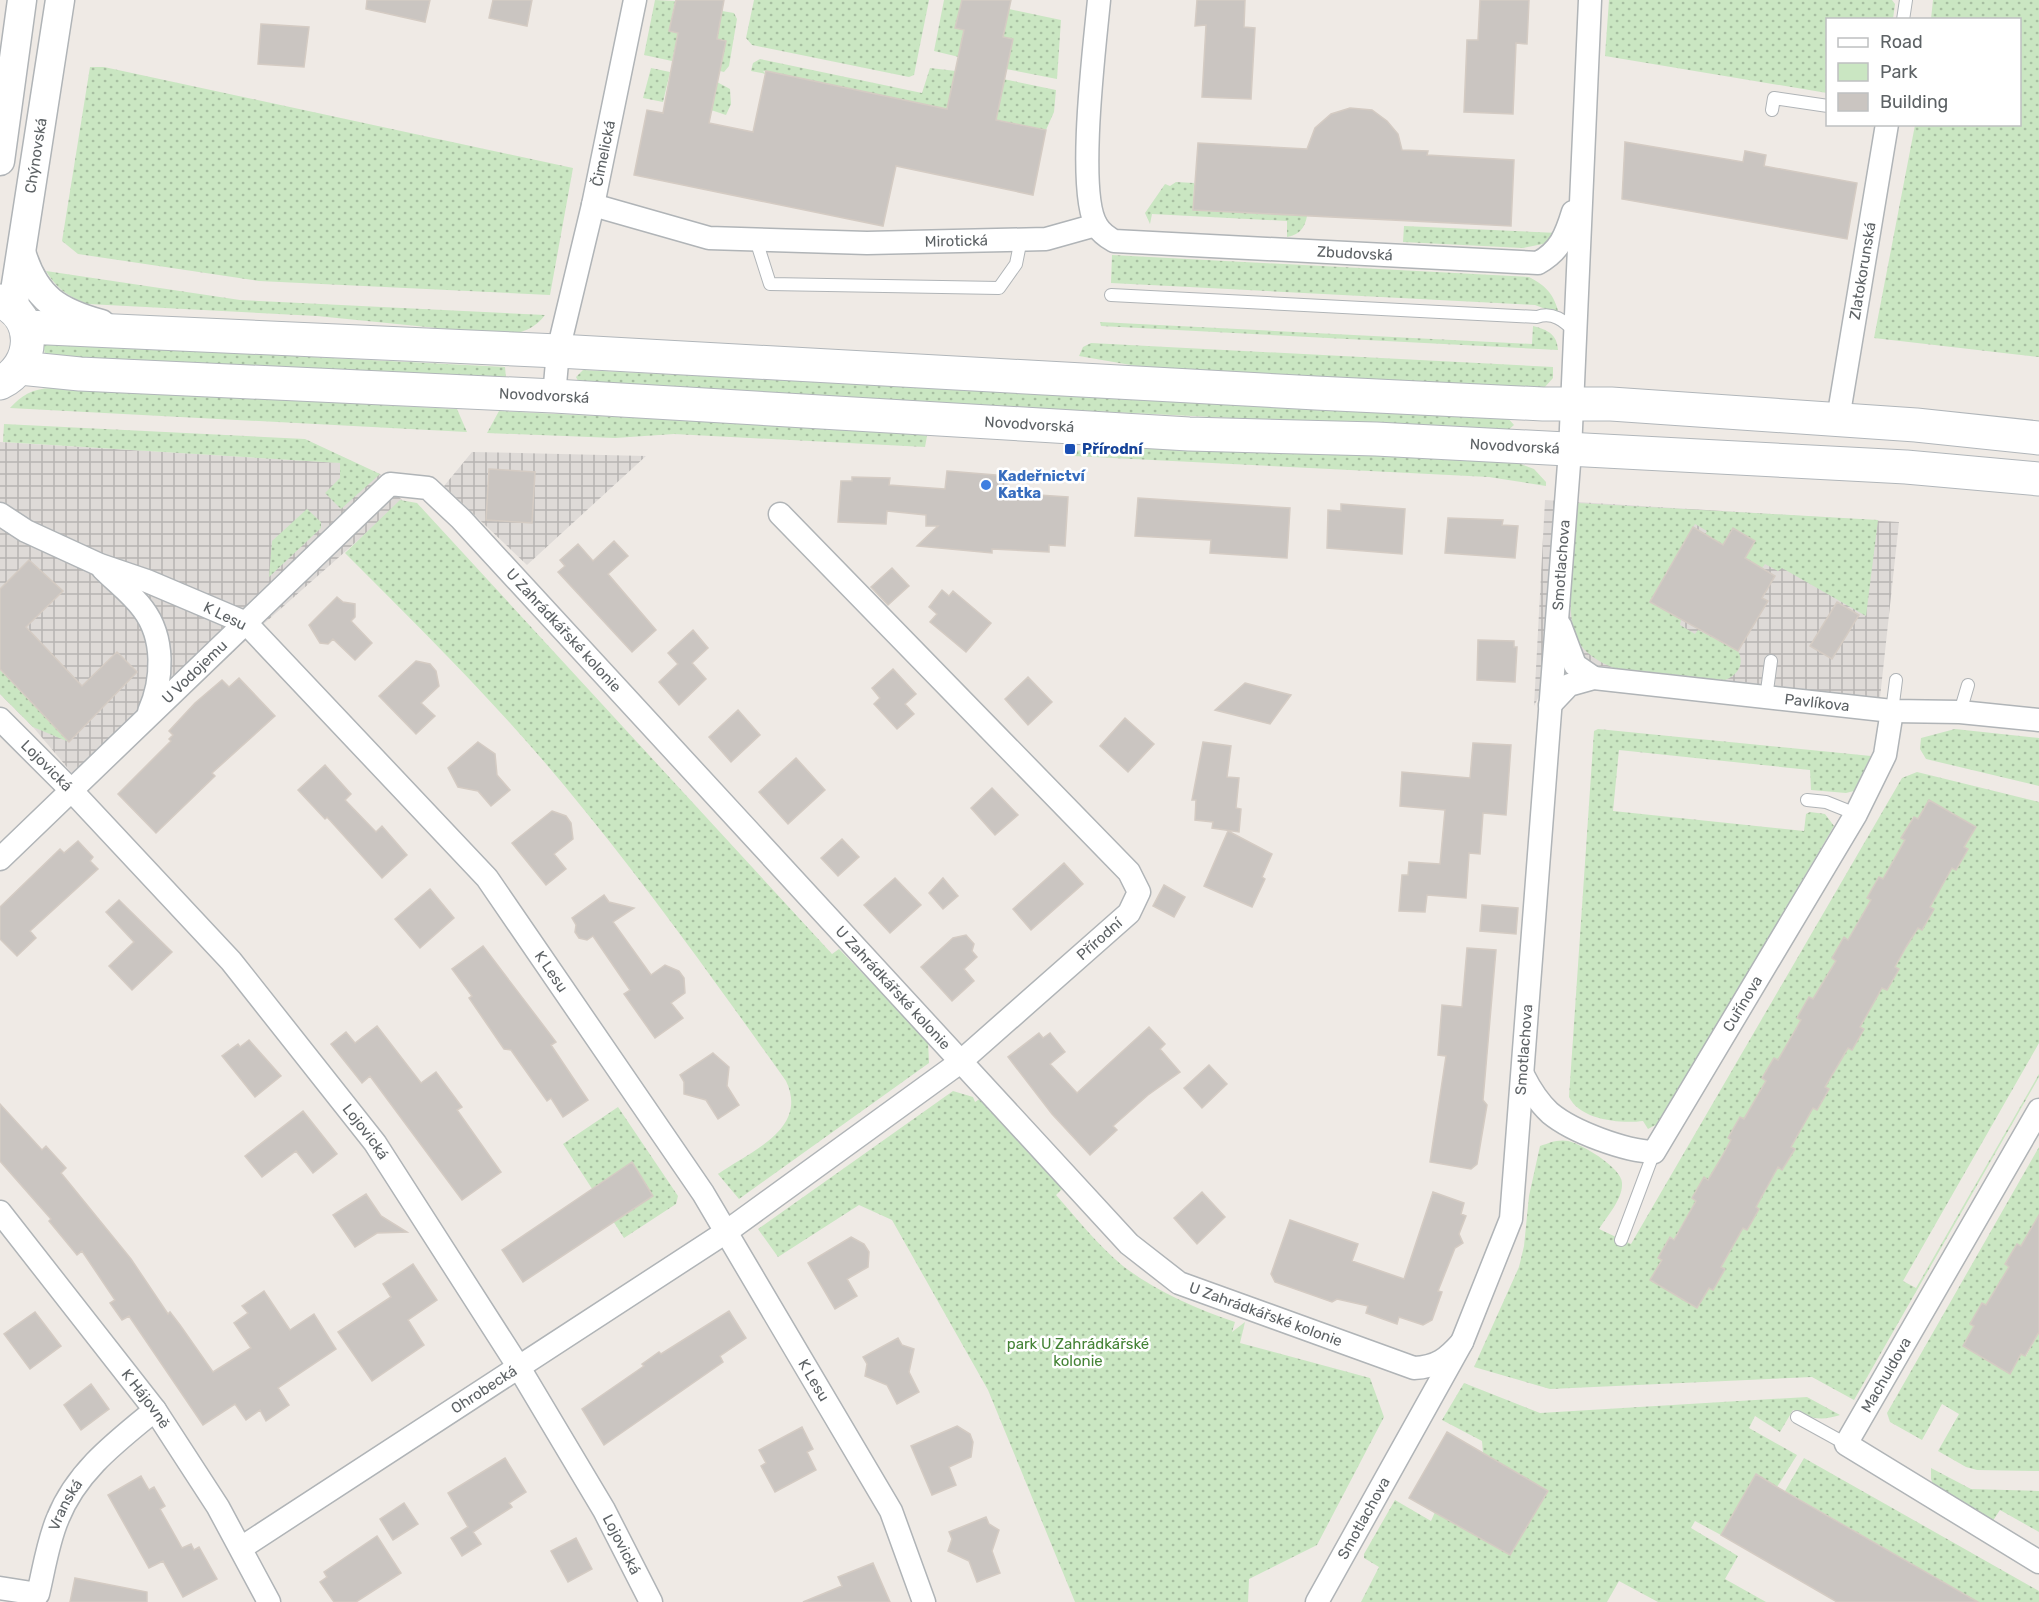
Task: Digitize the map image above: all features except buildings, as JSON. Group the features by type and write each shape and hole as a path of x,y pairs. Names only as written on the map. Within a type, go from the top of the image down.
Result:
{"main road":[{"path":"13,313 130,331 558,351 1316,393 1571,404 1838,419 2039,438"},
{"name":"Novodvorská","path":"10,375 28,348 13,313"},
{"name":"Novodvorská","path":"10,375 80,374 554,396 1189,434 1376,439 1906,467 2039,479"}],"street":[{"path":"0,161 4,96 22,0"},
{"name":"Chýnovská","path":"13,313 60,0"},
{"name":"Čimelická","path":"558,351 593,205 635,0"},
{"path":"1096,225 1091,203 1088,157 1099,0"},
{"name":"Zbudovská","path":"1570,451 1590,0"},
{"name":"Zlatokorunská","path":"1838,419 1887,126"},
{"name":"Zbudovská","path":"1096,225 1114,241 1538,264 1552,255 1565,238 1580,197"},
{"name":"Mirotická","path":"593,205 709,238 756,240 867,243 1046,239 1096,225"},
{"path":"22,255 33,282 61,310 70,315 130,331"},
{"path":"554,396 558,351"},
{"name":"Smotlachova","path":"1317,1602 1462,1342 1511,1219 1570,451"},
{"name":"U Vodojemu","path":"0,859 147,715 390,484"},
{"name":"U Zahrádkářské kolonie","path":"390,484 428,488 460,519 959,1063 1129,1244 1179,1283 1414,1368 1431,1367 1448,1359 1462,1342"},
{"name":"K Lesu","path":"0,514 26,531 100,566 147,581 246,623 487,878 703,1193 891,1511 924,1602"},
{"name":"Přírodní","path":"726,1232 959,1063 1129,914 1139,892 1129,872 780,514"},
{"path":"100,566 144,609 157,639 160,672 157,693 147,715"},
{"path":"1557,615 1575,665 1594,678"},
{"path":"1550,705 1569,685 1594,678"},
{"name":"Pavlíkova","path":"1594,678 1892,711 1960,712 2039,720"},
{"name":"Cuřínova","path":"1654,1152 1856,814 1885,755 1892,711"},
{"name":"Lojovická","path":"0,719 71,790 231,962 304,1050 375,1143 518,1366 604,1510 651,1602"},
{"path":"1523,1075 1533,1095 1551,1114 1591,1135 1632,1149 1654,1152"},
{"name":"Machuldova","path":"1846,1444 2039,1110"},
{"path":"1518,1135 1534,1125 1565,1121"},
{"name":"K Hájovně","path":"0,1212 154,1410 218,1507 269,1602"},
{"name":"Ohrobecká","path":"241,1548 726,1232"},
{"name":"Vranská","path":"0,1588 37,1598 57,1519 76,1482 100,1455 154,1410"},
{"path":"1846,1444 2039,1562"}],"lane":[{"path":"1903,18 1906,0"},
{"path":"1772,110 1774,98 1826,106"},
{"path":"756,240 770,284 999,288 1016,264 1021,239"},
{"path":"1111,295 1537,317 1544,314 1561,318 1576,332"},
{"path":"1766,698 1771,661"},
{"path":"1892,711 1896,680"},
{"path":"1960,712 1968,685"},
{"path":"1807,800 1826,802 1856,814"},
{"path":"1622,1240 1654,1152"},
{"path":"1797,1417 1846,1444"}],"shaded area":[{"path":"0,442 340,463 380,474 406,505 391,511 249,637 87,791 33,727 0,694"},
{"path":"472,452 646,456 527,565 444,486"},
{"path":"1545,500 1899,522 1880,698 1584,664 1560,672 1541,692 1534,706"}],"green space":[{"path":"655,0 675,1 669,31 678,33 672,61 644,55"},
{"path":"754,0 929,0 914,75 909,77 752,45 746,38"},
{"path":"944,0 962,0 955,28 964,30 959,57 934,51"},
{"path":"1609,0 1892,0 1895,4 1893,18 1826,18 1826,93 1605,56"},
{"path":"1933,0 2039,0 2039,357 1874,338 1915,126 2021,126 2021,18 1931,18"},
{"path":"1009,9 1061,20 1057,79 1006,69 1012,39 1003,37"},
{"path":"722,11 734,13 737,19 729,66 724,72 720,71 717,39"},
{"path":"760,59 922,93 930,68 956,71 964,113 763,71 766,74 751,71 753,63"},
{"path":"90,67 104,67 573,168 550,295 259,281 78,254 62,241"},
{"path":"651,68 670,72 663,102 643,98"},
{"path":"1003,79 1056,90 1054,112 1046,130 988,118"},
{"path":"717,82 730,89 731,104 726,115 711,110"},
{"path":"1176,182 1194,183 1193,210 1307,216 1306,220 1298,233 1287,237 1287,221 1152,214 1150,224 1145,213 1165,184 1170,186"},
{"path":"1404,226 1558,233 1543,244 1523,248 1403,242"},
{"path":"1112,255 1529,277 1549,292 1559,314 1535,305 1111,283"},
{"path":"46,271 240,300 545,315 537,324 528,329 507,335 317,316 88,304 64,292"},
{"path":"1100,322 1532,344 1533,326 1554,336 1558,350 1101,326"},
{"path":"46,343 505,367 506,378 74,359 45,354 43,345"},
{"path":"1091,343 1553,367 1553,378 1544,388 1154,369 1079,356 1083,347"},
{"path":"583,370 1507,417 1514,425 1506,432 580,385 576,377"},
{"path":"51,388 457,409 467,432 10,408 28,394"},
{"path":"499,411 901,431 927,436 925,447 674,434 615,438 487,433"},
{"path":"4,424 305,439 380,474 341,509 325,493 340,478 340,463 3,442"},
{"path":"1147,444 1518,463 1534,469 1546,482 1546,486 1489,477 1073,456 1074,451"},
{"path":"400,500 417,503 832,954 839,949 928,1041 929,1063 739,1199 718,1174 760,1147 783,1125 790,1113 791,1098 786,1081 649,893 563,784 484,695 345,553"},
{"path":"1577,503 1878,520 1866,616 1782,568 1778,571 1765,564 1762,568 1745,558 1745,535 1733,528 1723,545 1705,535 1707,531 1695,524 1650,601 1681,620 1680,625 1695,634 1698,630 1738,651 1741,660 1737,672 1725,680 1614,668 1597,660 1583,648 1576,637 1573,624 1571,591"},
{"path":"307,509 321,522 321,528 269,577 272,541"},
{"path":"0,670 69,742 33,727 0,694"},
{"path":"1598,729 1871,756 1854,791 1846,793 1811,790 1810,770 1619,750 1613,811 1804,831 1806,814 1810,812 1825,814 1834,826 1661,1122 1648,1129 1643,1121 1613,1121 1591,1115 1574,1105 1569,1097 1594,731"},
{"path":"1955,729 2039,738 2039,786 1926,759 1920,749 1921,738"},
{"path":"1917,772 2039,802 2039,1043 1903,1281 1916,1288 2039,1074 2039,1077 1854,1400 1812,1377 1550,1389 1474,1367 1519,1267 1524,1246 1529,1196 1540,1146 1568,1141 1591,1152 1616,1171 1622,1183 1622,1189 1614,1207 1599,1229 1631,1244 1902,778","holes":["1929,800 1976,827 1964,847 1968,850 1956,870 1952,868 1930,907 1933,909 1918,927 1895,967 1898,969 1887,990 1882,988 1860,1027 1864,1029 1852,1050 1848,1048 1825,1087 1829,1090 1817,1110 1813,1108 1791,1147 1795,1149 1783,1169 1778,1167 1756,1207 1759,1209 1747,1230 1743,1228 1721,1267 1725,1269 1713,1290 1709,1288 1697,1307 1650,1280 1662,1260 1658,1258 1670,1237 1674,1239 1696,1201 1705,1178 1708,1180 1732,1140 1728,1138 1739,1118 1744,1119 1766,1081 1762,1078 1774,1058 1778,1060 1801,1020 1809,997 1813,999 1836,961 1832,958 1844,938 1848,940 1871,900 1867,897 1879,877 1883,879 1905,840 1902,838 1913,817 1918,819"]},
{"name":"park U Zahrádkářské kolonie","path":"953,1091 973,1097 975,1102 981,1098 1063,1188 1056,1195 1096,1241 1135,1275 1177,1298 1235,1322 1232,1332 1245,1322 1240,1343 1370,1378 1384,1417 1317,1545 1249,1579 1248,1602 1075,1602 988,1390 892,1220 859,1205 778,1257 758,1229"},
{"path":"618,1107 678,1196 676,1204 624,1238 563,1144","holes":["631,1163 653,1196 625,1215 603,1182"]},
{"path":"2039,1147 2039,1215 2021,1246 2017,1244 2005,1264 2009,1267 1986,1305 1970,1324 1974,1326 1963,1346 2010,1373 2021,1354 2026,1356 2037,1336 2039,1323 2039,1471 1977,1470 1966,1467 1938,1451 1959,1414 1942,1404 1922,1440 1890,1422 1887,1413"},
{"path":"1464,1383 1540,1413 1807,1397 1840,1415 1816,1418 1793,1410 1780,1432 1755,1416 1749,1428 1797,1455 1777,1487 1756,1474 1721,1535 1695,1521 1691,1528 1738,1556 1725,1579 1766,1602 1658,1602 1619,1581 1607,1602 1361,1602 1379,1567 1364,1558 1364,1554 1395,1500 1431,1521 1435,1512 1510,1555 1547,1491 1483,1453 1482,1441 1442,1420"},
{"path":"1804,1458 2039,1591 2039,1602 1978,1602 1785,1491"},
{"path":"1931,1468 1971,1489 2039,1491 2039,1532 2000,1510 1990,1525 1935,1489 1931,1479"}],"place":[{"name":"Přírodní","path":"1070,449"},
{"name":"Kadeřnictví Katka","path":"986,485"}]}
